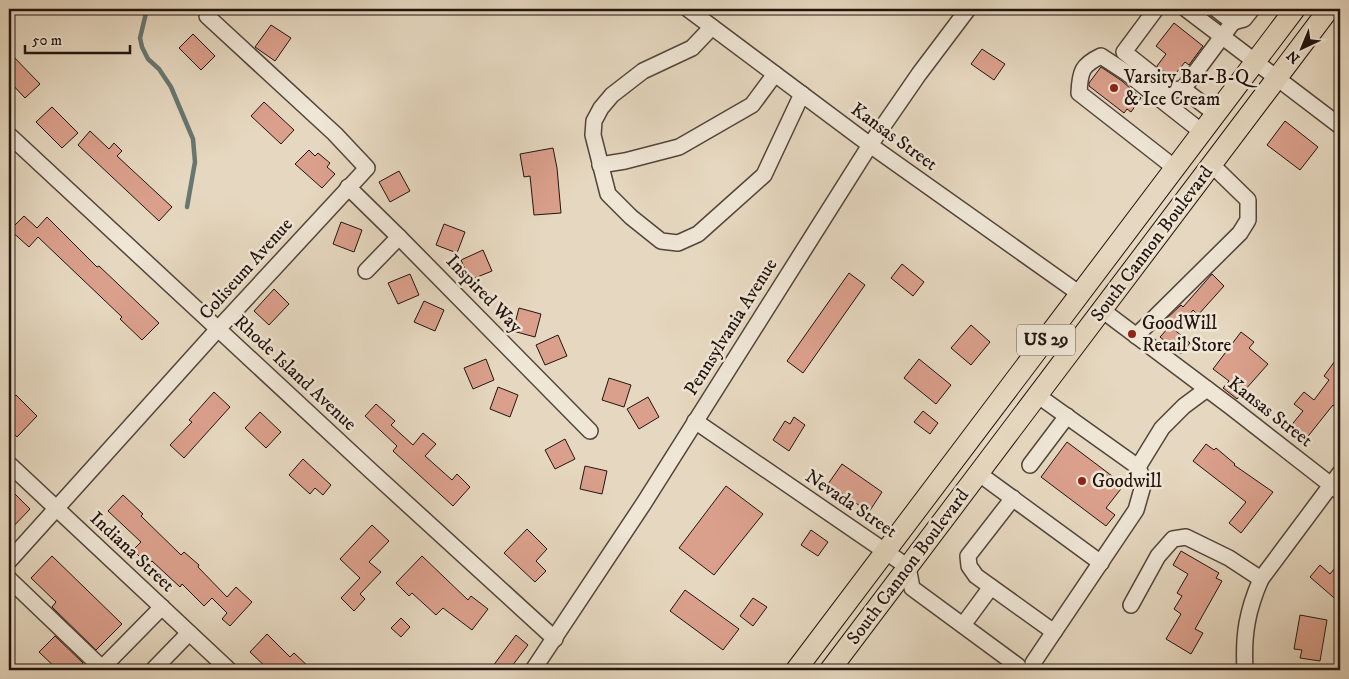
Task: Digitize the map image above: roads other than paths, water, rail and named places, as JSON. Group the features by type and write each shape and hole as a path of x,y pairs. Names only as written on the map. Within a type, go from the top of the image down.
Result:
{"main road":[{"name":"South Cannon Boulevard","path":"796,670 1294,9"},
{"name":"South Cannon Boulevard","path":"830,670 1329,9"}],"street":[{"name":"Kansas Street","path":"690,9 870,145 1080,294"},
{"name":"Pennsylvania Avenue","path":"533,670 555,639 695,421 870,145 919,74 968,9"},
{"path":"1156,9 1124,52 1172,90 1183,89 1216,114"},
{"path":"1186,9 1340,126"},
{"path":"1216,9 1233,22"},
{"path":"1183,89 1233,22 1244,19 1252,9"},
{"name":"Coliseum Avenue","path":"9,561 218,329 367,168 335,134 207,16"},
{"path":"712,27 692,48 644,71 612,95 600,108 594,121 593,134 608,194 631,218 661,241 678,243 698,234 764,175 802,94"},
{"path":"1175,168 1079,93 1080,78 1087,63 1101,56 1127,73 1202,132"},
{"path":"600,165 625,161 679,147 752,105 775,74"},
{"name":"Rhode Island Avenue","path":"9,135 555,639"},
{"path":"1136,336 1240,232 1248,220 1248,200 1211,164"},
{"name":"Inspired Way","path":"348,187 590,431"},
{"path":"366,271 399,237"},
{"name":"Kansas Street","path":"1102,310 1337,483"},
{"path":"1138,467 1162,428 1184,406 1207,389"},
{"path":"908,566 912,588 962,625 1025,664 1054,632 1136,510 1144,482 1138,467 1037,395"},
{"path":"1030,465 1067,416"},
{"name":"Nevada Street","path":"695,421 908,566"},
{"name":"Indiana Street","path":"9,464 229,670"},
{"path":"978,473 1101,563"},
{"path":"1245,670 1245,628 1254,595 1261,579 1337,483"},
{"path":"1013,498 968,556 969,566 976,576 1054,632"},
{"path":"1131,604 1158,556 1173,539 1186,538 1229,558 1261,579"},
{"path":"9,579 103,669 162,607"},
{"path":"962,625 991,587"},
{"path":"153,670 189,633"}],"waterway":[{"path":"147,9 140,38 142,47 148,59 159,69 171,87 193,139 195,162 187,207"}],"place":[{"name":"Varsity Bar-B-Q & Ice Cream","path":"1114,88"},
{"name":"GoodWill Retail Store","path":"1132,334"},
{"name":"Goodwill","path":"1082,481"}]}
